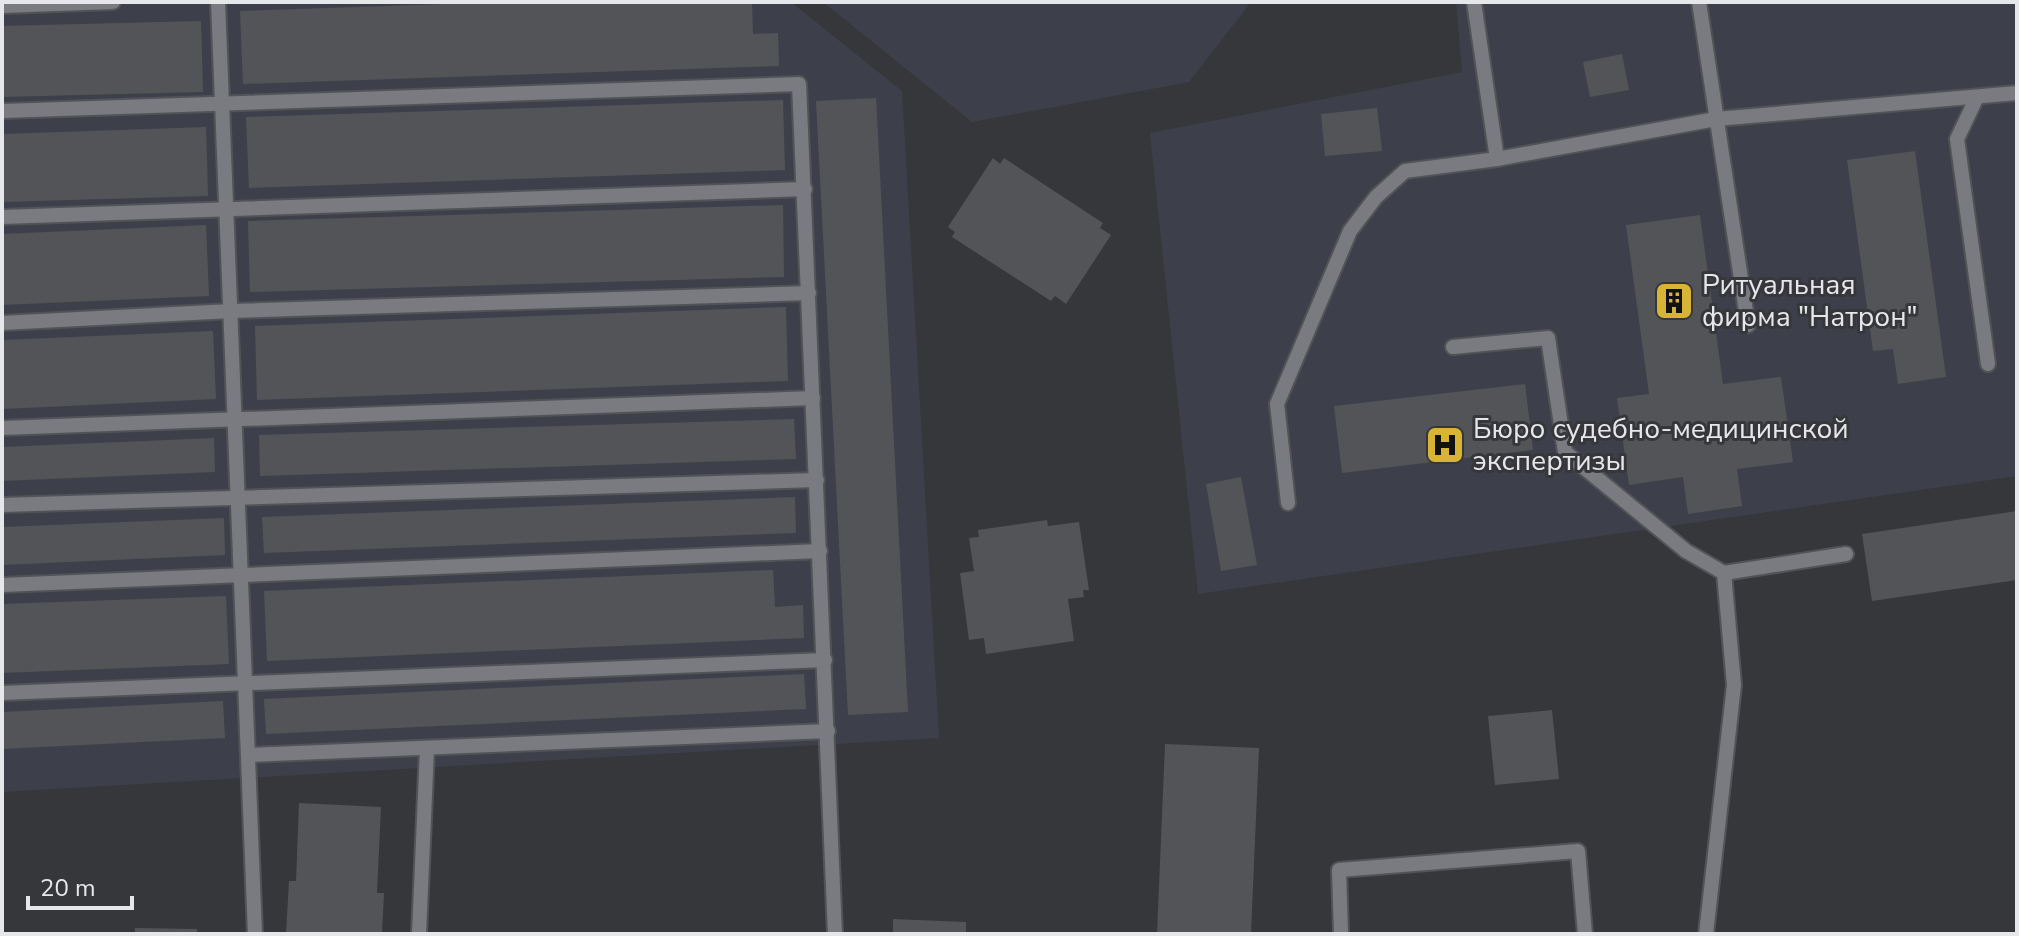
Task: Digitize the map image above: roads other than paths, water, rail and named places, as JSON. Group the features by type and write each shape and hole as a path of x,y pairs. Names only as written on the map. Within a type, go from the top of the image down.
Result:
{"lane":[{"path":"2,6 113,2"},
{"path":"218,2 255,934"},
{"path":"1474,2 1497,159"},
{"path":"1699,2 1748,325"},
{"path":"2,111 799,84 835,934"},
{"path":"1288,503 1277,404 1350,231 1376,197 1405,171 1497,159 1716,119 2017,93"},
{"path":"1977,97 1957,139 1988,364"},
{"path":"2,217 805,189"},
{"path":"2,323 231,311 809,293"},
{"path":"1453,347 1548,338 1565,452 1686,551 1724,573 1846,554"},
{"path":"2,428 813,398"},
{"path":"2,505 817,480"},
{"path":"2,585 820,551"},
{"path":"1706,934 1734,685 1724,573"},
{"path":"2,693 825,660"},
{"path":"249,755 828,731"},
{"path":"419,934 427,748"},
{"path":"1341,934 1339,870 1578,851 1585,934"}],"place":[{"name":"Ритуальная фирма \"Натрон\"","path":"1674,301"},
{"name":"Бюро судебно-медицинской экспертизы","path":"1445,445"}]}
